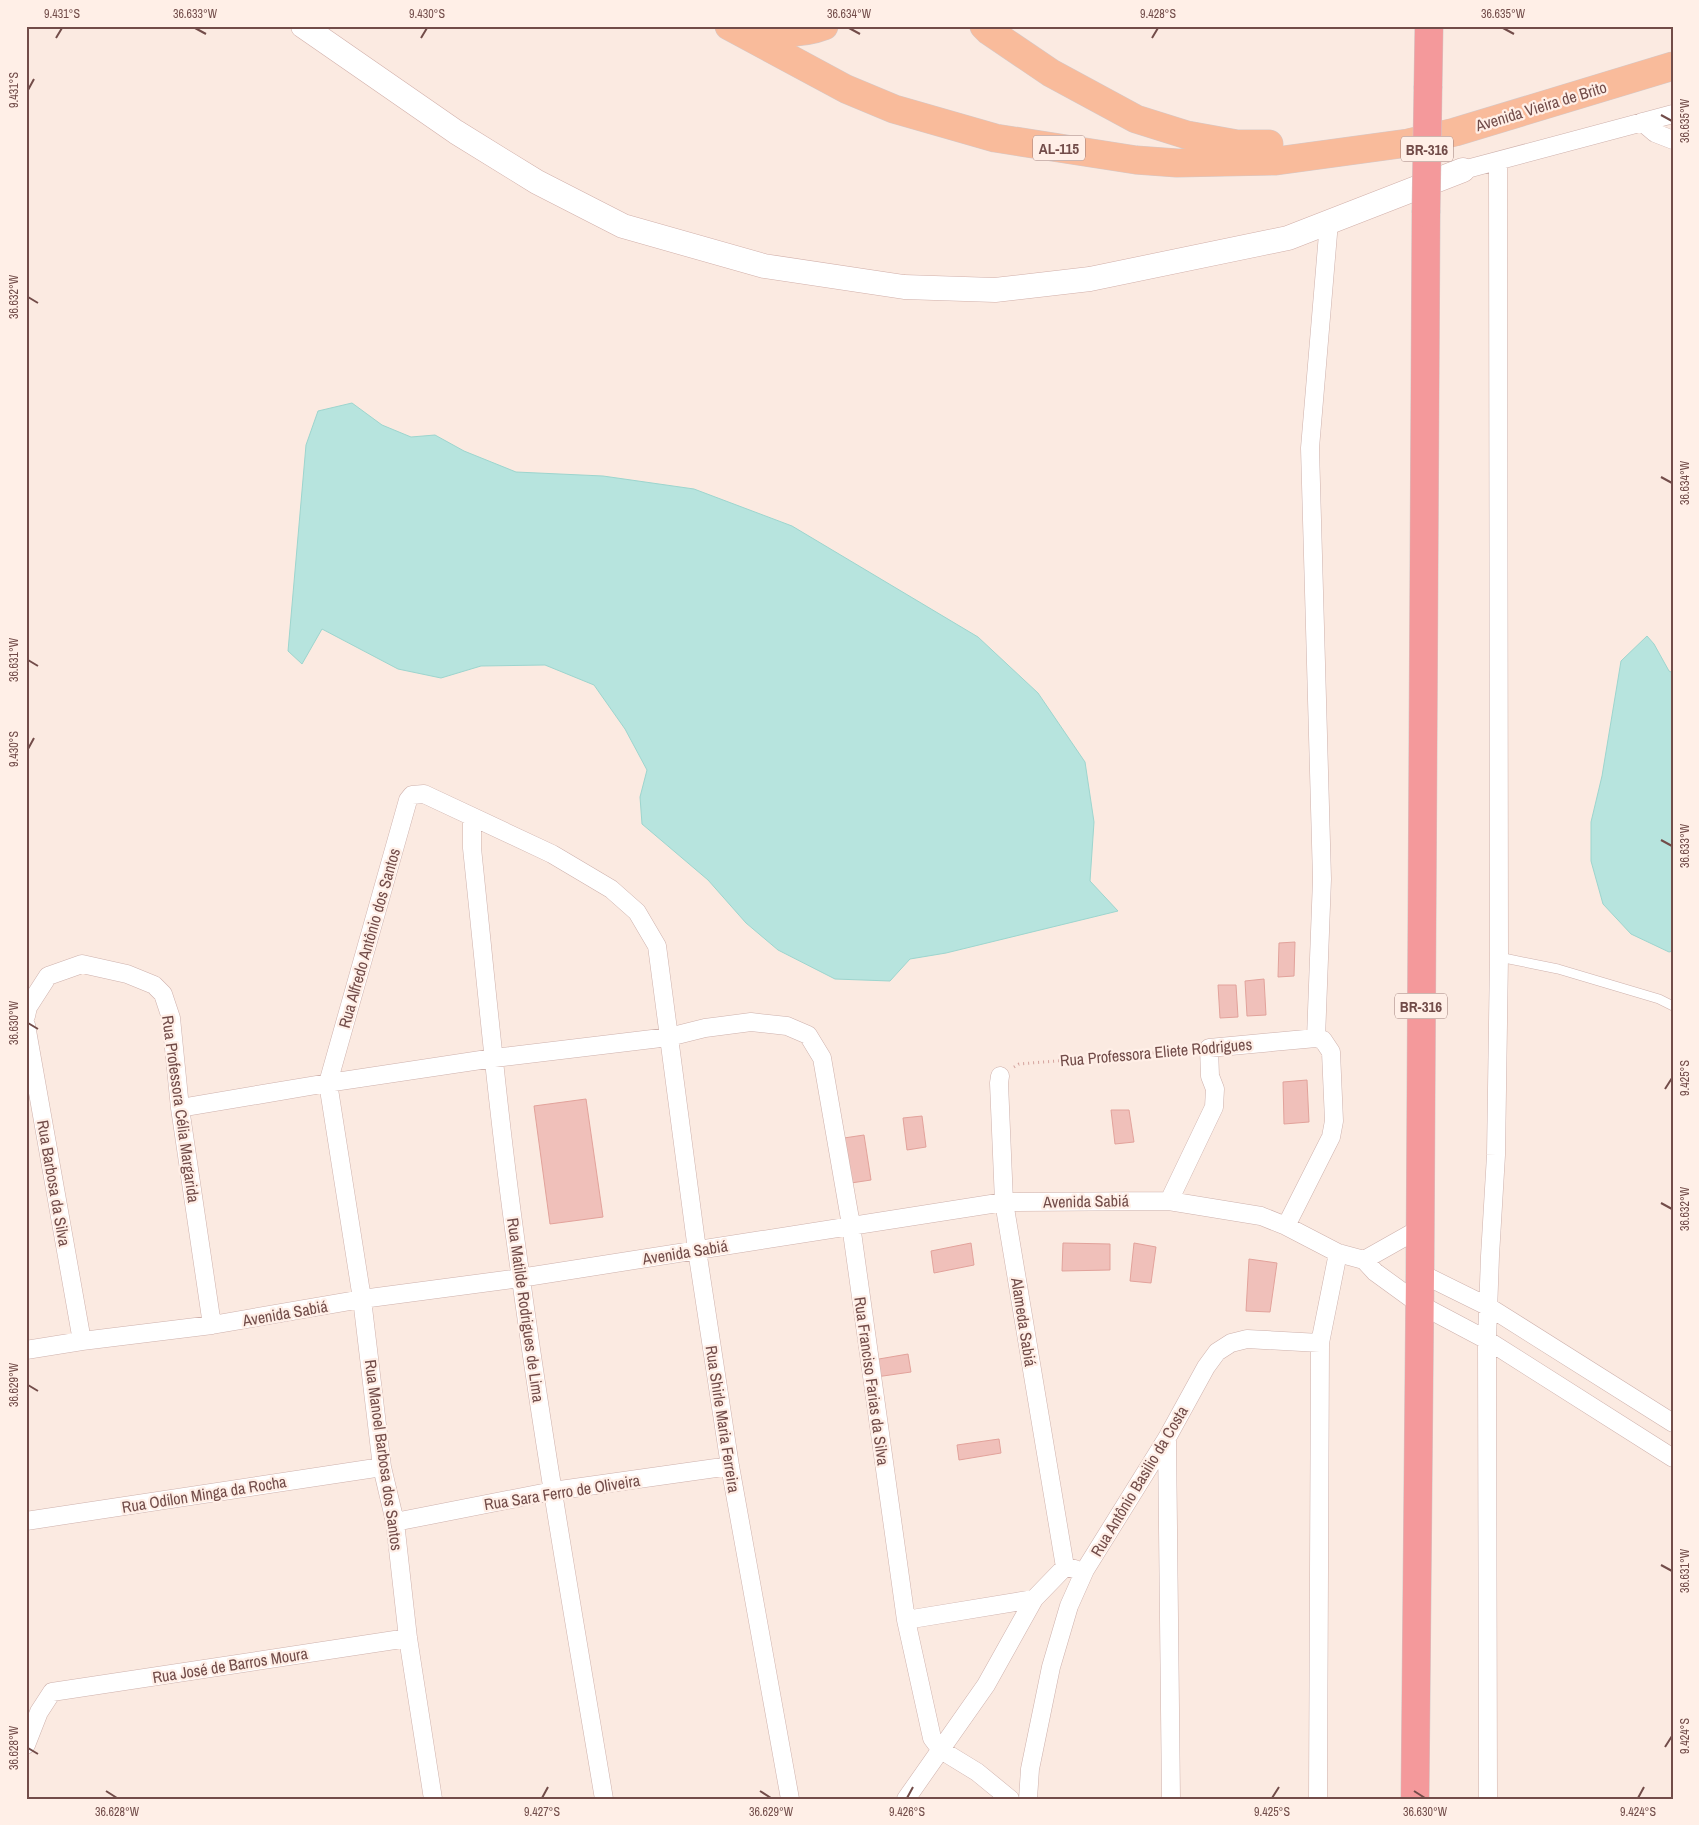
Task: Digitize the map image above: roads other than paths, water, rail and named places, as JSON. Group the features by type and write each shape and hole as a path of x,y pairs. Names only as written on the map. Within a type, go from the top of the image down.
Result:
{"highway":[{"name":"BR-316","path":"1415,1799 1426,212 1429,26"}],"main road":[{"path":"730,27 782,33 812,30 824,26"},
{"path":"984,26 1052,72 1136,119 1187,135 1237,144 1408,144"},
{"name":"AL-115","path":"730,27 846,89 894,109 995,138 1136,160 1177,163 1276,161 1408,144"},
{"name":"Avenida Vieira de Brito","path":"1408,144 1455,132 1673,66"}],"street":[{"path":"303,26 456,132 546,186 623,226 764,266 904,286 996,290 1090,279 1288,238 1463,170 1673,114"},
{"path":"1642,122 1654,133 1673,140"},
{"path":"1488,1799 1487,1340 1496,1155 1499,957 1498,162"},
{"path":"1286,1226 1331,1137 1334,1121 1331,1052 1323,1040 1316,1038 1322,879 1310,448 1329,222"},
{"name":"Rua Shirle Maria Ferreira","path":"412,795 424,794 552,854 611,889 637,912 657,946 697,1250 730,1466 790,1799"},
{"name":"Rua Alfredo Antônio dos Santos","path":"328,1083 408,800 412,795"},
{"name":"Rua Matilde Rodrigues de Lima","path":"472,818 472,848 520,1278 604,1799"},
{"name":"Rua Professora Célia Margarida","path":"27,1012 48,976 82,964 127,974 154,985 163,994 171,1018 180,1108 212,1326"},
{"name":"Rua Franciso Farias da Silva","path":"180,1108 328,1083 494,1058 669,1037 706,1028 751,1022 787,1026 808,1035 822,1058 850,1225 906,1620 932,1738 941,1750"},
{"name":"Rua Barbosa da Silva","path":"26,1025 82,1341"},
{"name":"Rua Professora Eliete Rodrigues","path":"1169,1201 1214,1107 1215,1089 1210,1076 1209,1048 1316,1038"},
{"name":"Alameda Sabiá","path":"1000,1076 998,1083 1004,1202 1064,1567"},
{"name":"Rua Manoel Barbosa dos Santos","path":"328,1083 362,1299 382,1467 395,1522 408,1638 433,1799"},
{"name":"Avenida Sabiá","path":"26,1350 82,1341 212,1326 362,1299 520,1278 1004,1202 1169,1201 1261,1216 1286,1226 1338,1253 1364,1260"},
{"path":"1420,1229 1364,1260 1375,1272 1419,1304 1487,1340 1673,1458"},
{"path":"1318,1799 1320,1343 1338,1253"},
{"path":"1420,1273 1489,1307 1673,1423"},
{"name":"Rua Antônio Basilio da Costa","path":"1064,1567 1085,1570 1167,1438 1206,1367 1217,1352 1231,1343 1247,1339 1320,1343"},
{"path":"1167,1438 1171,1799"},
{"name":"Rua Sara Ferro de Oliveira","path":"395,1522 553,1491 730,1466"},
{"name":"Rua Odilon Minga da Rocha","path":"26,1521 382,1467"},
{"path":"906,1799 986,1685 1034,1599 1064,1567"},
{"path":"1028,1799 1030,1769 1051,1667 1068,1606 1085,1570"},
{"path":"906,1620 1034,1599"},
{"name":"Rua José de Barros Moura","path":"26,1745 39,1712 52,1692 408,1638"},
{"path":"941,1750 978,1772 1010,1799"}],"lane":[{"path":"1499,957 1558,970 1659,999 1673,1006"}],"water":[{"path":"352,403 382,425 411,437 435,435 464,451 516,472 603,476 694,489 792,526 978,637 1038,693 1085,762 1094,822 1090,881 1118,911 946,953 910,959 890,981 835,979 778,950 746,923 708,880 642,824 640,797 647,770 625,729 594,685 545,665 481,666 441,678 398,669 322,629 302,664 288,651 306,445 318,411"},
{"path":"1647,636 1654,644 1669,671 1673,673 1673,951 1669,952 1631,934 1603,904 1591,861 1591,822 1602,776 1621,661"}]}
